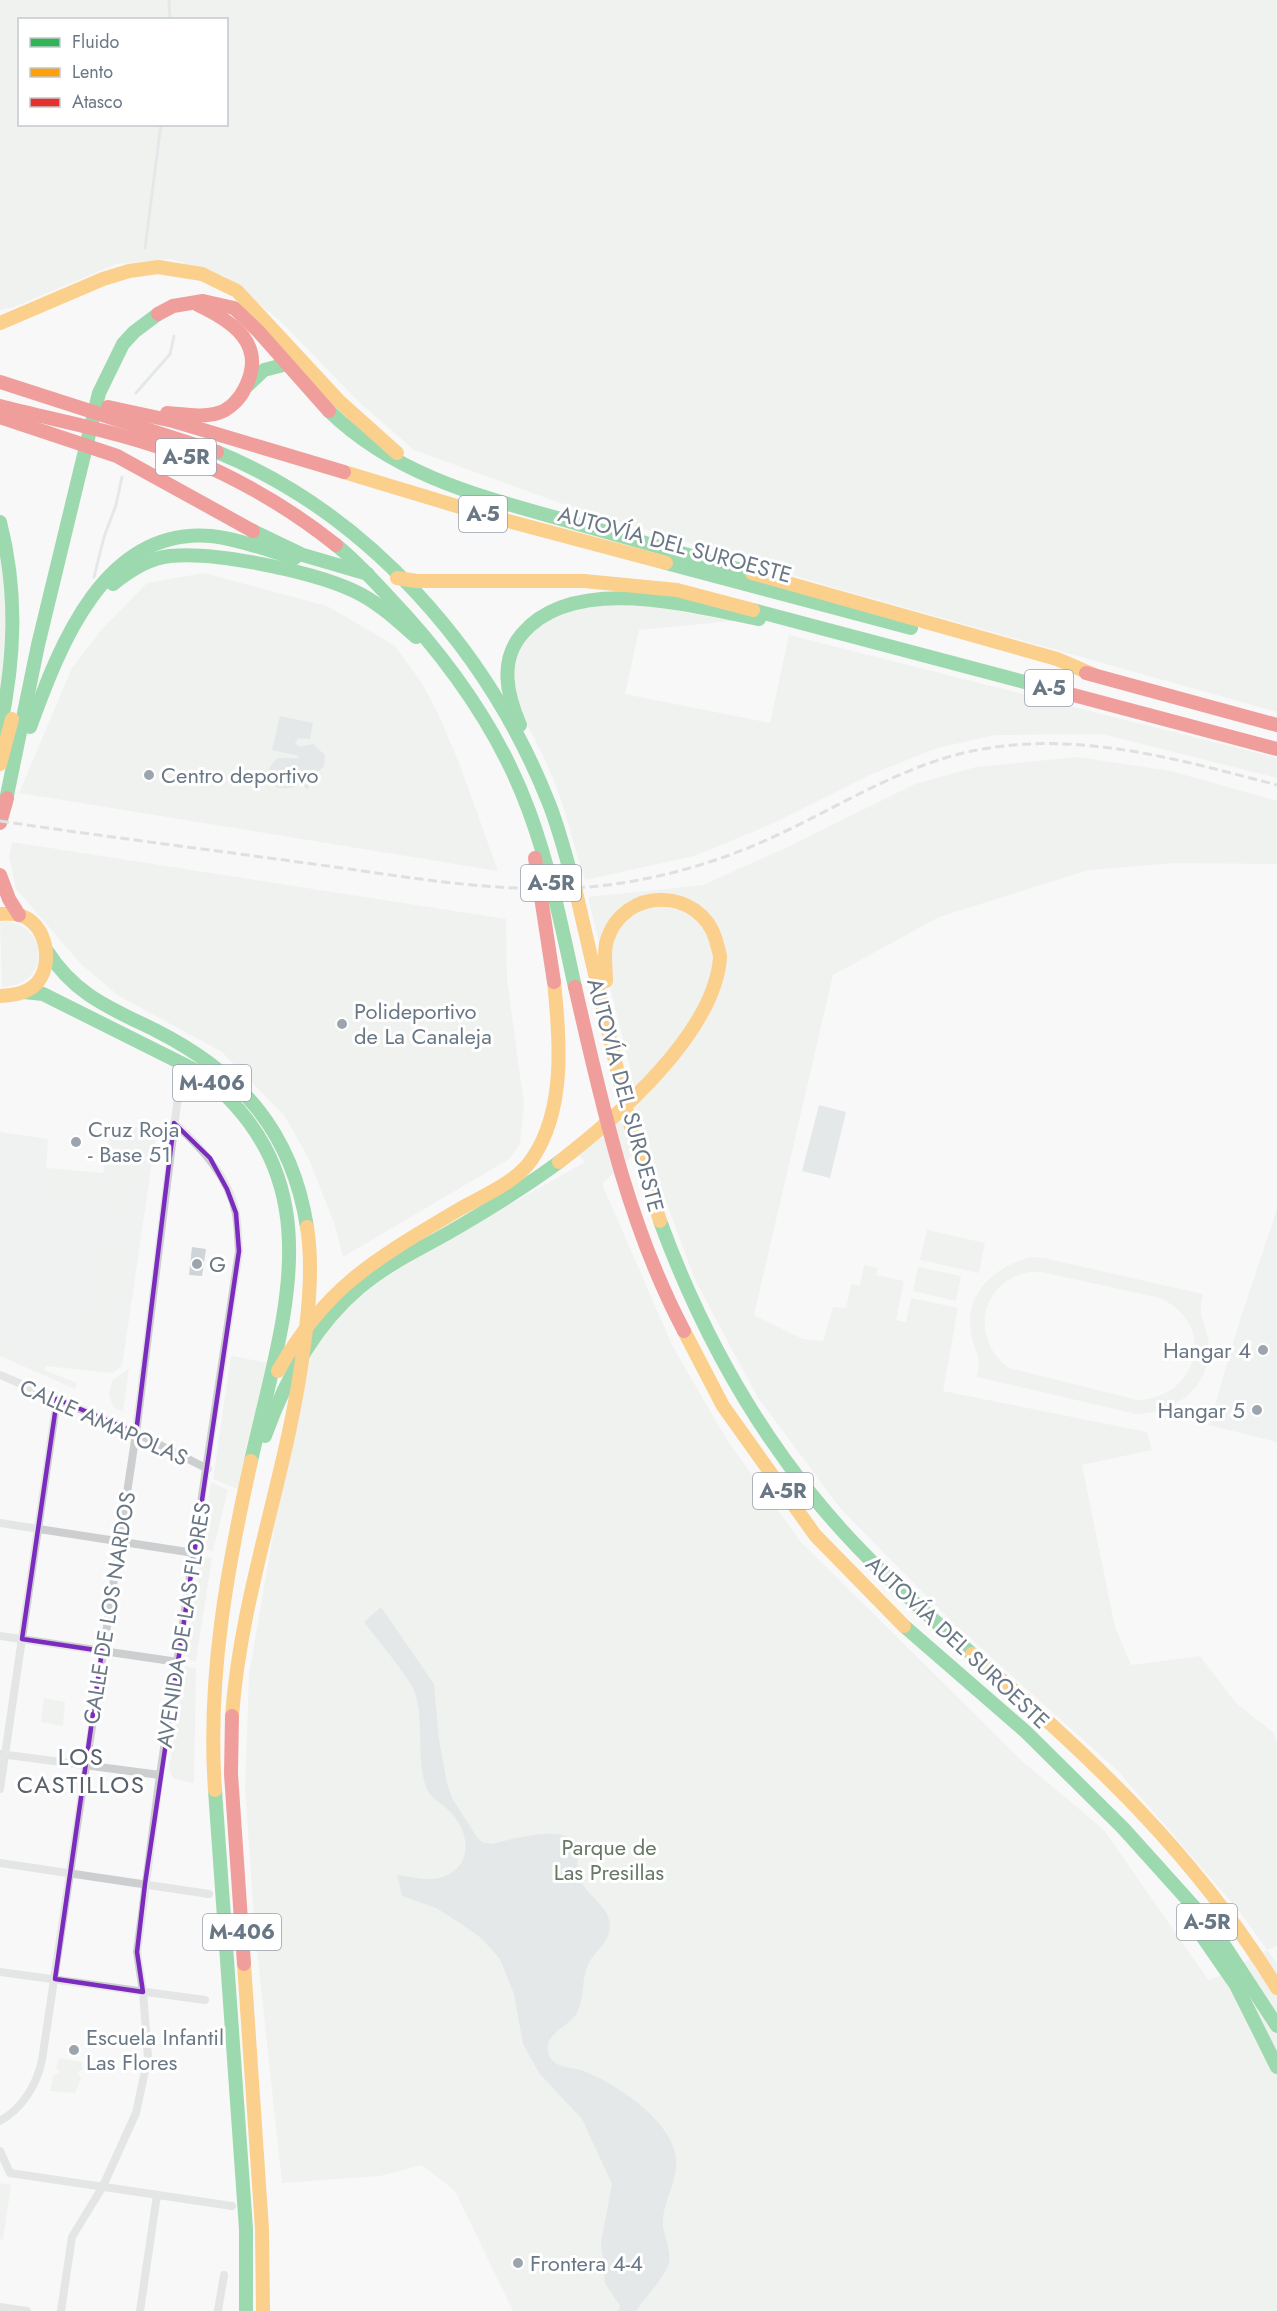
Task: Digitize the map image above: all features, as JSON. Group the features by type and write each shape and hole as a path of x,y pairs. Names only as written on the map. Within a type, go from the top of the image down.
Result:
{"main road":[{"path":"0,324 103,279 129,271 158,267 202,274 237,291 340,402 390,448 456,489"},
{"path":"5,806 53,581 105,377 122,345 138,327 172,305 219,301 234,308 326,408 376,450 419,474 456,489 1057,659 1094,675"},
{"path":"194,303 220,314 238,328 249,342 252,357 251,375 244,390"},
{"path":"137,412 220,412 235,402 259,373 273,364 287,364"},
{"name":"AUTOVÍA DEL SUROESTE","path":"0,382 63,399 190,441 278,481 339,522 415,594 462,647 497,698 552,809 593,956 645,1177 685,1284 747,1404 833,1521 944,1631 1095,1763 1177,1850 1253,1946 1277,1988"},
{"name":"AUTOVÍA DEL SUROESTE","path":"63,399 137,412 504,520 1277,725"},
{"name":"AUTOVÍA DEL SUROESTE","path":"0,406 118,436 185,457 258,492 315,528 347,564 384,591 430,640 476,704 509,764 529,811 554,893 600,1097 625,1189 663,1291 723,1406 815,1535 910,1632 1026,1732 1123,1828 1213,1929 1277,2026"},
{"name":"AUTOVÍA DEL SUROESTE","path":"0,417 115,455 270,538 347,564 417,581 584,581 677,590 1277,748"},
{"path":"0,522 13,578 15,622 9,686 0,729"},
{"path":"0,823 41,694 78,618 96,591 134,554 148,545 171,538 209,536 245,542 275,553 347,564"},
{"path":"78,618 108,587 142,566 170,556 221,558 265,566 353,591 381,607 455,673"},
{"path":"0,764 30,650 53,581"},
{"path":"552,809 547,782 516,715 507,682 512,647 534,618 571,602 609,599 651,602 822,628"},
{"path":"267,1393 292,1342 314,1311 337,1289 369,1264 511,1179 533,1160 544,1138 553,1103 559,1046 547,922 532,845 529,811"},
{"path":"0,875 9,899 19,915 37,928 46,942 47,951 44,971 24,992 0,996"},
{"path":"233,1554 269,1426 287,1384 322,1327 358,1288 383,1270 540,1177 587,1141 655,1076 705,1008 718,973 719,950 715,933 707,920 684,902 664,898 642,900 625,909 614,920 606,938 604,969 619,1073"},
{"path":"0,914 19,915"},
{"name":"M-406","path":"47,951 59,971 79,991 102,1006 208,1060 235,1082 256,1104 283,1148 300,1197 308,1236 309,1295 294,1399 238,1660 231,1740 231,1785 262,2229 263,2311"},
{"name":"M-406","path":"24,992 52,998 200,1072 227,1096 261,1138 281,1183 287,1205 291,1255 288,1293 247,1477 222,1607 216,1663 214,1773 246,2229 246,2311"},
{"path":"1123,1828 1204,1936 1265,2037 1277,2067"},
{"path":"1253,1946 1277,1977"}],"street":[{"name":"CALLE DE LOS NARDOS","path":"0,2121 27,2096 39,2072 72,1873 118,1540 136,1433 180,1080"},
{"name":"AVENIDA DE LAS FLORES","path":"61,2311 72,2237 103,2187 135,2113 148,2057 137,1952 160,1775 208,1469 213,1413 239,1251 236,1213 210,1158 174,1123"},
{"name":"CALLE AMAPOLAS","path":"0,1375 136,1433 208,1469"},
{"path":"0,1789 2,1754 22,1639 57,1399"},
{"path":"0,1523 194,1552"},
{"path":"0,1636 178,1662"},
{"path":"2,1754 160,1775"},
{"path":"0,1863 209,1894"},
{"path":"0,1972 205,2000"},
{"path":"0,2151 10,2173 232,2206"},
{"path":"140,2311 157,2195"},
{"path":"218,2311 224,2275"},
{"path":"0,2307 27,2311"}],"highlighted area":[{"path":"174,1123 210,1158 227,1189 236,1213 239,1251 145,1884 137,1952 143,1992 55,1979 102,1651 22,1639 57,1399 136,1433"}],"shaded area":[{"path":"280,716 313,723 310,739 298,738 295,743 300,747 313,744 325,755 324,766 310,780 308,790 301,784 283,789 276,787 268,778 271,765 278,758 297,758 299,756 272,750"},
{"path":"819,1105 846,1112 830,1178 802,1171"},
{"path":"111,1127 157,1128 122,1366 0,1350 0,1132 48,1139 46,1168 103,1173"},
{"path":"1277,1209 1277,1442 1209,1425 1240,1320"},
{"name":"G","path":"192,1247 206,1249 202,1276 189,1275"},
{"path":"381,1607 434,1684 439,1740 447,1783 452,1798 477,1837 482,1842 492,1844 538,1834 563,1835 572,1839 576,1846 577,1870 580,1879 607,1914 609,1932 586,1972 578,2011 552,2036 548,2052 554,2062 559,2065 599,2078 641,2105 664,2130 672,2143 676,2156 676,2172 664,2210 663,2223 669,2263 664,2274 636,2311 618,2311 620,2306 605,2283 601,2242 612,2184 582,2119 539,2073 523,2044 514,1994 500,1959 481,1938 460,1923 436,1908 402,1896 397,1875 429,1879 446,1876 461,1863 465,1854 465,1844 464,1834 459,1824 426,1787 422,1769 418,1703 415,1693 400,1668 364,1622"}],"green space":[{"path":"0,0 1277,0 1277,712 828,586 560,503 414,450 361,404 281,322 225,276 171,259 116,264 14,307 0,310"},
{"path":"0,550 9,612 0,709"},
{"path":"204,573 327,606 394,645 420,680 438,713 460,765 498,871 19,793 72,668 101,630 147,583"},
{"path":"592,605 651,606 734,621 639,630 625,694 770,723 789,635 1277,758 1277,778 1102,734 996,735 937,748 870,775 774,823 694,856 585,880 565,811 546,761 521,712 512,679 516,655 528,635 536,627 560,611"},
{"name":"Parque de Las Presillas","path":"1078,757 1171,771 1277,801 1277,864 1174,863 1089,870 939,917 833,975 754,1315 803,1339 823,1341 833,1307 846,1308 851,1284 860,1286 864,1265 878,1268 876,1275 904,1281 896,1320 906,1322 911,1298 958,1308 943,1391 1147,1432 1152,1450 1082,1465 1115,1627 1131,1665 1200,1656 1236,1703 1274,1733 1277,1745 1277,1946 1267,1950 1277,1963 1277,2311 513,2311 455,2191 422,2165 380,2176 282,2183 255,1932 245,1789 249,1675 274,1529 310,1353 353,1299 429,1250 585,1162 579,1155 637,1097 588,897 703,885 792,845 915,784 976,767","holes":["649,1140 656,1175 695,1280 758,1398 841,1509 952,1622 1118,1771 1239,1911 1267,1950 1209,1981 1104,1830 1022,1761 800,1541 727,1440 673,1347 602,1184"]},
{"name":"Polideportivo de La Canaleja","path":"12,842 506,919 507,979 524,1104 520,1144 509,1159 343,1257 334,1223 308,1157 284,1115 222,1052 119,996 82,965 16,889 9,857"},
{"path":"6,921 21,926 31,934 37,945 39,956 36,968 29,977 18,984 2,987 0,922"},
{"path":"110,1153 137,1156 131,1211 103,1207"},
{"path":"50,1171 103,1178 100,1203 47,1196"},
{"path":"927,1230 985,1243 979,1273 920,1260"},
{"path":"97,1248 125,1252 118,1307 89,1303"},
{"path":"1031,1257 1044,1258 1203,1294 1201,1314 1208,1338 1209,1354 1206,1369 1199,1382 1179,1402 1166,1408 1136,1414 977,1377 978,1358 971,1333 972,1305 985,1283 995,1274 1018,1261","holes":["1030,1272 1041,1272 1156,1297 1176,1308 1188,1322 1194,1339 1194,1356 1187,1372 1176,1386 1159,1396 1137,1400 1009,1368 996,1356 988,1342 985,1327 986,1312 991,1299 1000,1287 1013,1278"]},
{"path":"918,1267 961,1276 956,1301 913,1291"},
{"path":"88,1306 116,1310 109,1358 81,1353"},
{"path":"0,1350 122,1366 112,1373 46,1366 44,1370 77,1383 75,1389 0,1356"},
{"path":"231,1356 269,1363 247,1444 238,1489 213,1479"},
{"path":"129,1368 123,1412 113,1407 109,1394 112,1381"},
{"path":"211,1482 228,1490 213,1551 202,1549"},
{"path":"201,1556 212,1558 196,1661 186,1660"},
{"path":"185,1666 196,1668 194,1783 174,1779 169,1770"},
{"path":"44,1698 65,1702 63,1726 41,1722"},
{"path":"59,2058 82,2062 82,2070 77,2072 81,2078 75,2093 50,2091 53,2076 60,2072 56,2067"},
{"path":"0,2183 11,2185 3,2240 0,2239"}],"waterway":[{"path":"169,0 170,18"},
{"path":"145,248 161,126"},
{"path":"136,393 170,354 174,336"},
{"path":"94,577 122,477"}],"railway":[{"path":"0,821 420,879 488,886 555,889 631,881 715,860 781,834 906,772 959,754 999,746 1040,744 1120,749 1199,765 1277,785"}],"traffic: fast":[{"path":"5,805 38,645 99,393 123,344 134,332 158,314"},
{"path":"247,386 264,370 287,364"},
{"path":"329,411 355,434 383,453 442,482 506,503 752,573"},
{"path":"217,452 272,479 324,512 373,550 417,594 457,641 492,692 523,745 552,812 576,892"},
{"path":"0,522 6,548 12,600 9,677 0,729"},
{"path":"253,531 303,555 368,574"},
{"path":"30,727 56,661 72,628 92,597 115,571 142,551 174,538 211,536 242,542 295,558"},
{"path":"336,545 369,576 431,645 470,696 503,752 529,811 543,854 575,987"},
{"path":"113,584 140,566 162,557 190,555 240,560 296,572 344,587 376,604 416,637"},
{"path":"666,563 911,628"},
{"path":"520,725 509,690 510,655 522,634 544,615 571,604 602,599 634,599 701,607 759,619"},
{"path":"753,610 1047,688"},
{"path":"47,951 69,979 82,990 108,1007 185,1047 212,1065 236,1086 275,1134 289,1162 300,1193 307,1227"},
{"path":"24,992 43,994 199,1072 242,1114 270,1158 285,1205 289,1253 285,1303 276,1355 251,1461"},
{"path":"265,1436 291,1375 314,1337 359,1288 402,1258 491,1208 559,1162"},
{"path":"660,1221 706,1329 744,1398 787,1463 848,1537 908,1597 972,1654"},
{"path":"904,1626 1026,1732 1123,1828 1213,1928 1277,2026"},
{"path":"215,1790 246,2229 246,2311"},
{"path":"1184,1910 1236,1985 1277,2067"}],"traffic: slow":[{"path":"0,323 103,279 129,271 158,267 202,274 237,291 340,402 397,453"},
{"path":"344,472 493,517 666,563"},
{"path":"752,573 1057,659 1094,675"},
{"path":"397,578 417,581 584,581 677,590 753,610"},
{"path":"0,764 12,719"},
{"path":"576,892 628,1117 660,1221"},
{"path":"559,1162 633,1098 659,1072 681,1044 700,1016 714,987 720,958 716,940 707,923 695,910 679,902 662,900 645,902 629,910 616,922 607,940 606,981"},
{"path":"0,914 17,914 29,919 42,935 46,956 45,967 35,985 23,992 0,996"},
{"path":"278,1371 315,1317 356,1277 402,1243 508,1182 532,1159 551,1119 558,1073 558,1026 554,982"},
{"path":"232,1716 245,1622 297,1392 309,1301 310,1256 307,1227"},
{"path":"684,1331 723,1406 815,1535 904,1626"},
{"path":"215,1790 214,1707 221,1624 234,1542 251,1461"},
{"path":"972,1654 1099,1769 1176,1850 1245,1939 1277,1988"},
{"path":"244,1964 262,2229 263,2311"}],"traffic: jam":[{"path":"158,314 173,306 203,301 234,308 258,331 329,411"},
{"path":"167,413 199,415 222,412 234,404 240,396 251,373 252,359 243,337 224,319 198,305"},
{"path":"0,382 217,452"},
{"path":"0,406 118,435 186,457 264,496 301,519 336,545"},
{"path":"108,407 173,421 344,472"},
{"path":"0,417 117,456 253,531"},
{"path":"1086,673 1277,725"},
{"path":"1047,688 1277,749"},
{"path":"0,823 7,798"},
{"path":"535,858 554,982"},
{"path":"0,875 9,899 19,915"},
{"path":"575,987 618,1162 647,1248 684,1331"},
{"path":"232,1716 231,1774 244,1964"}],"place":[{"name":"Centro deportivo","path":"149,775"},
{"name":"Polideportivo de La Canaleja","path":"342,1024"},
{"name":"Cruz Roja - Base 51","path":"76,1142"},
{"name":"G","path":"197,1264"},
{"name":"Hangar 4","path":"1263,1350"},
{"name":"Hangar 5","path":"1257,1410"},
{"name":"Escuela Infantil Las Flores","path":"74,2050"},
{"name":"Frontera 4-4","path":"518,2263"}],"district":[{"name":"LOS CASTILLOS","path":"81,1770"}]}
